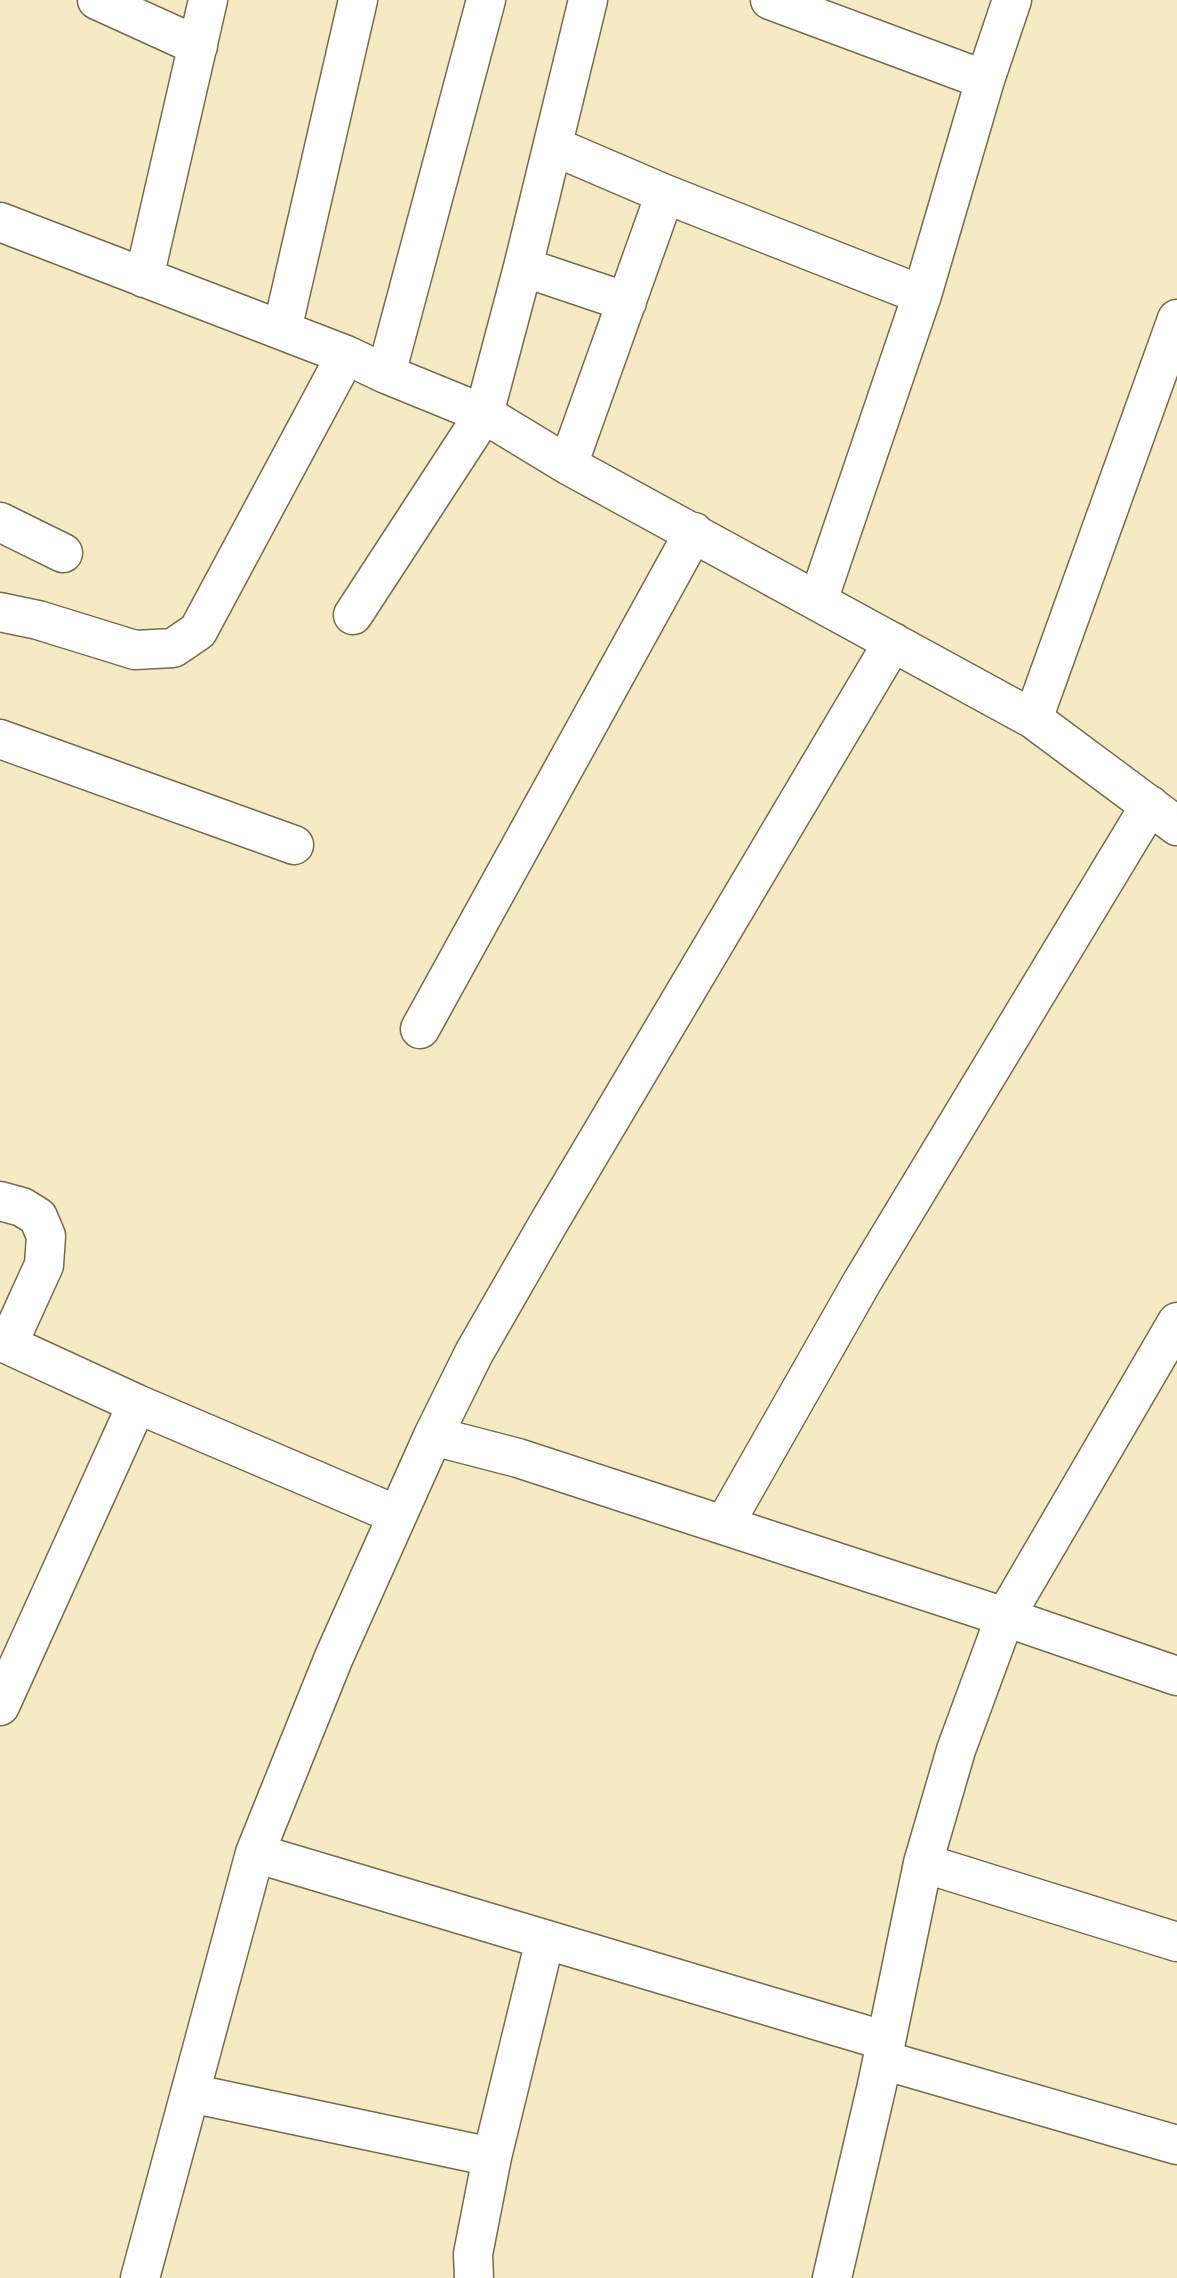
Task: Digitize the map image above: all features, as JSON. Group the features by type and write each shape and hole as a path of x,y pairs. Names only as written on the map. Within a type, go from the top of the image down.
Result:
{"street":[{"path":"97,0 198,47"},
{"path":"144,278 208,0"},
{"path":"282,330 358,0"},
{"path":"386,374 486,0"},
{"path":"353,615 484,414 588,0"},
{"path":"770,0 985,80"},
{"path":"818,601 922,295 985,80 1012,0"},
{"path":"553,146 665,194 922,295"},
{"path":"568,466 665,194"},
{"path":"0,222 346,355 484,414 568,466 1033,719 1163,815 862,1282 724,1525"},
{"path":"523,267 627,302"},
{"path":"1033,719 1177,319"},
{"path":"0,612 38,620 135,650 173,648 198,631 346,355"},
{"path":"0,522 63,554"},
{"path":"420,1029 694,533"},
{"path":"140,2278 256,1853 334,1657 433,1436 474,1353 548,1224 893,642"},
{"path":"0,739 294,845"},
{"path":"0,1201 22,1207 38,1217 46,1236 44,1265 4,1342 137,1404 397,1515"},
{"path":"832,2278 923,1863 956,1750 1006,1617 1177,1322"},
{"path":"0,1706 137,1404"},
{"path":"433,1436 518,1458 1006,1617 1177,1676"},
{"path":"256,1853 545,1940 1177,2145"},
{"path":"923,1863 1177,1942"},
{"path":"474,2278 472,2254 492,2157 545,1940"},
{"path":"190,2093 492,2157"}]}
